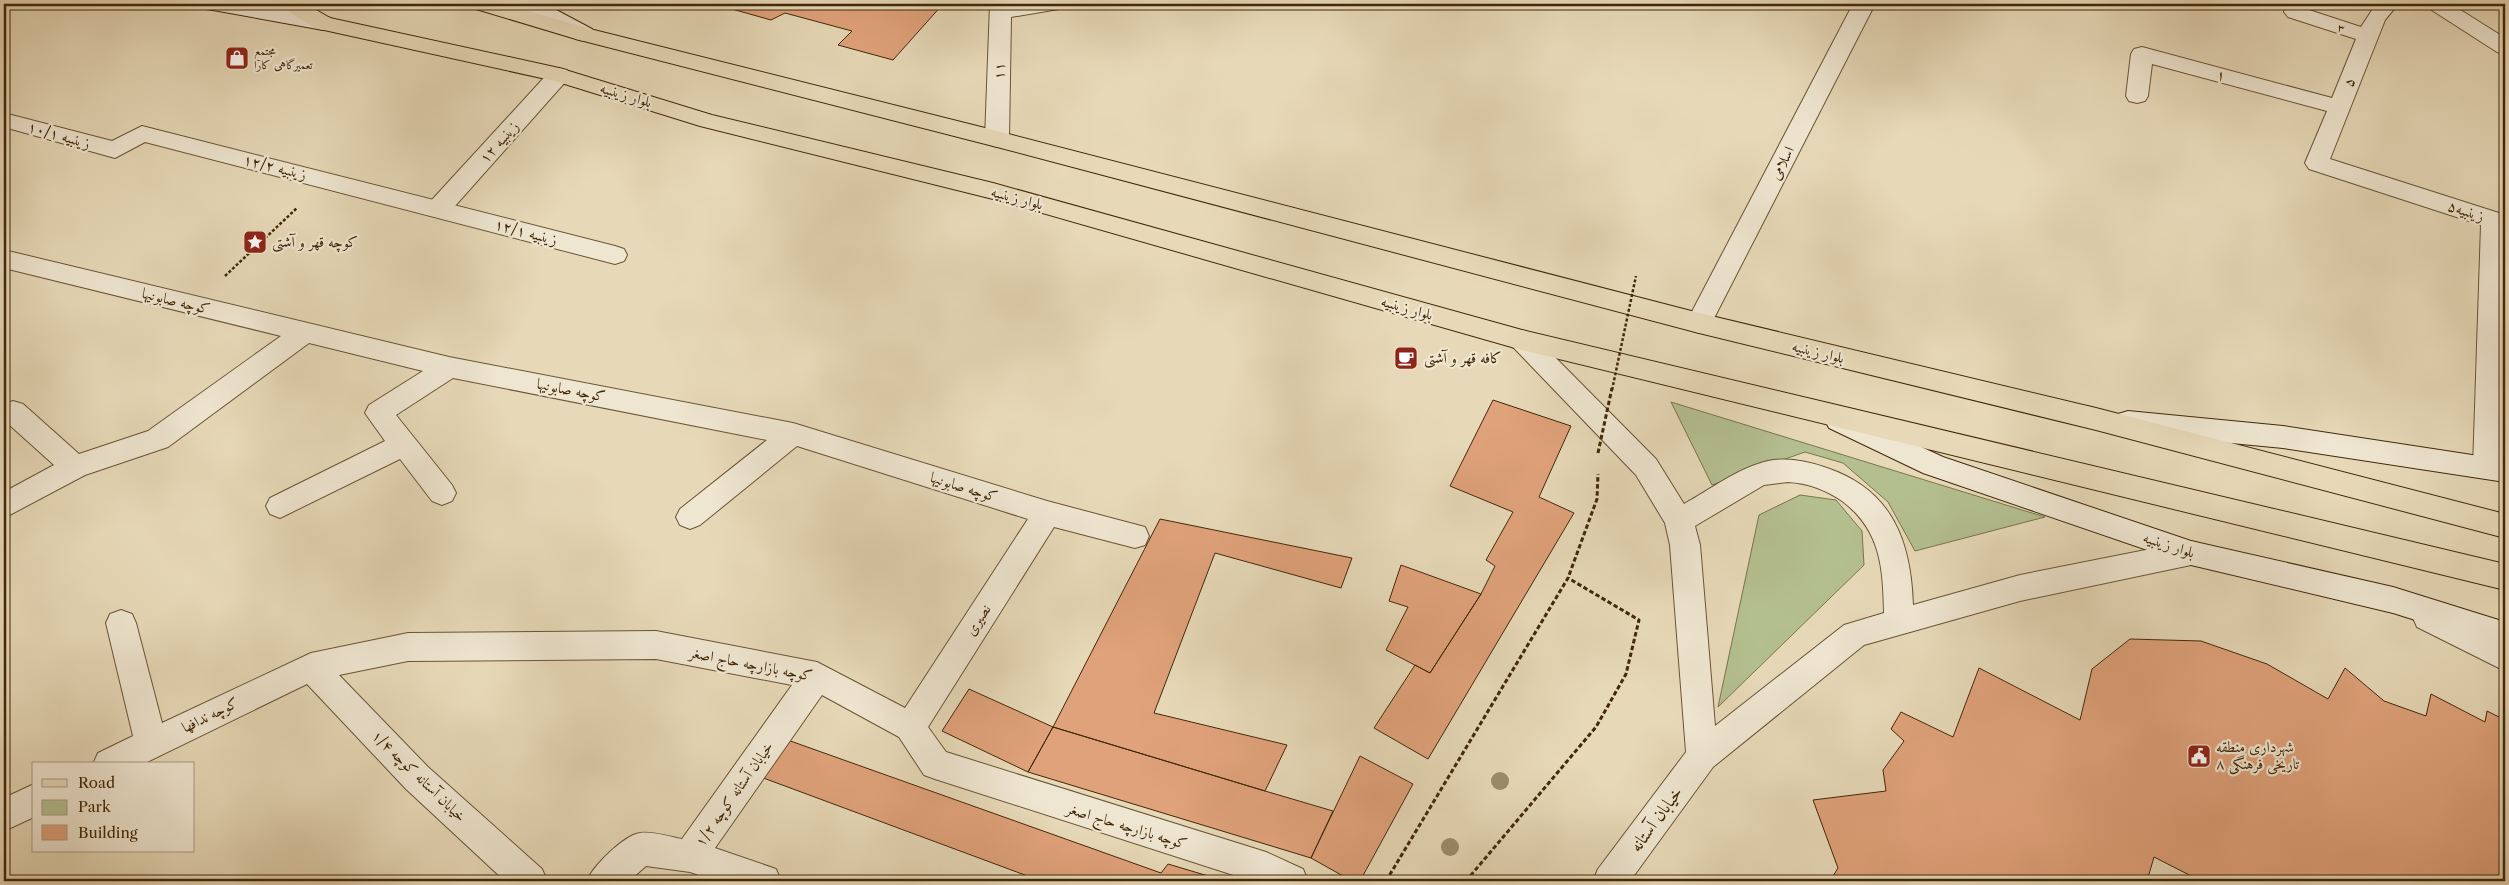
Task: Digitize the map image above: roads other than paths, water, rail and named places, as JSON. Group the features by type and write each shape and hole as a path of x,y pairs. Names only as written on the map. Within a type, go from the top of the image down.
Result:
{"main road":[{"path":"292,4 323,23"},
{"path":"483,4 584,34"},
{"name":"بلوار زینبیه","path":"323,23 559,75 708,121 993,192 1522,340 2505,577"},
{"name":"بلوار زینبیه","path":"584,34 996,139 1699,323 2096,419 2505,526"}],"street":[{"name":"بلوار زینبیه","path":"214,4 323,23"},
{"name":"بلوار زینبیه","path":"530,4 584,34"},
{"path":"1001,8 1052,4"},
{"name":"اسلامی","path":"1699,323 1864,4"},
{"name":"۳","path":"2297,4 2294,12 2368,36"},
{"name":"۵","path":"2317,163 2375,19 2387,4"},
{"path":"2437,4 2505,47"},
{"name":"۱۱","path":"996,139 1001,8"},
{"name":"۱","path":"2136,96 2142,54 2340,107"},
{"name":"زینبیه ۱۲","path":"438,209 559,75"},
{"name":"زینبیه ۱۰/۱","path":"4,120 115,150"},
{"name":"زینبیه ۱۲/۲","path":"115,150 142,134 438,209"},
{"name":"زینبیه۵","path":"2317,163 2493,220 2496,469"},
{"name":"زینبیه ۱۲/۱","path":"438,209 615,255"},
{"name":"کوچه صابونیها","path":"4,258 194,306 448,366 793,434 1047,513 1135,536"},
{"path":"4,506 75,467 158,439 304,332"},
{"path":"1522,340 1646,468 1679,521 1685,545 1702,756"},
{"path":"442,493 379,412 448,366"},
{"name":"بلوار زینبیه","path":"1817,410 1934,465 2191,553 2393,600 2505,635"},
{"path":"13,412 75,467"},
{"name":"بلوار زینبیه","path":"2096,419 2283,437 2496,469"},
{"path":"690,518 793,434"},
{"path":"280,506 405,444"},
{"path":"1679,521 1755,476 1781,471 1810,473 1838,484 1863,500 1882,522 1892,547 1898,573 1899,621"},
{"name":"نصیری","path":"910,727 1047,513"},
{"name":"خیابان آستانه","path":"1610,881 1702,756 1855,634 2020,588 2191,553"},
{"path":"2393,600 2505,656"},
{"path":"121,623 151,743"},
{"name":"کوچه بازارچه حاج اصغر","path":"311,667 408,647 656,645 817,676 910,727 935,764 1266,869 1291,881"},
{"name":"کوچه ندافها","path":"113,762 311,667"},
{"name":"خیابان آستانه کوچه ۱/۴","path":"311,667 417,778 530,881"},
{"name":"خیابان آستانه کوچه ۱/۲","path":"604,881 640,849 690,856 817,676"},
{"path":"4,815 32,801"},
{"path":"690,856 764,881"}],"place":[{"name":"مجتمع تعمیرگاهی کارا","path":"237,58"},
{"name":"کوچه قهر و آشتی","path":"255,242"},
{"name":"کافه قهر و آشتی","path":"1406,358"},
{"name":"شهرداری منطقه تاریخی فرهنگی ۸","path":"2199,756"}]}
